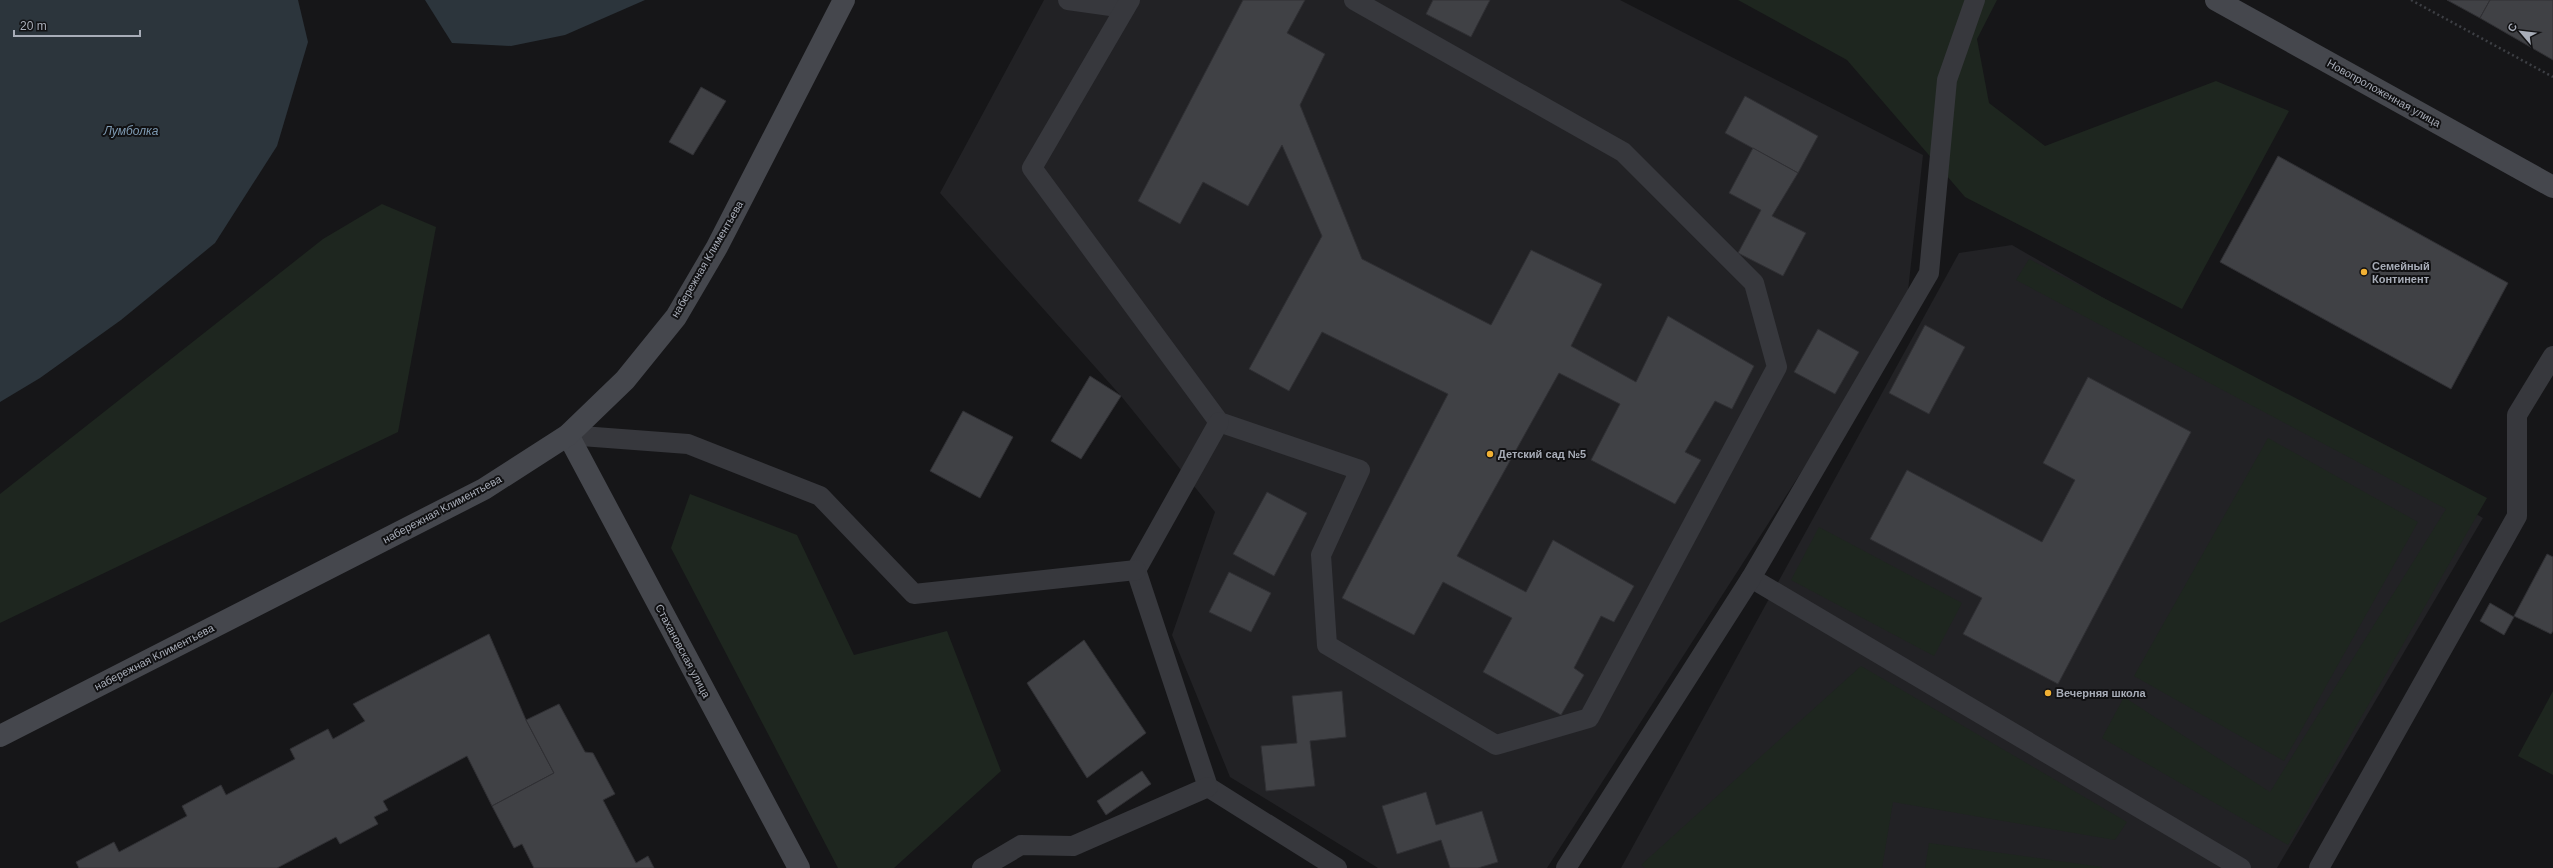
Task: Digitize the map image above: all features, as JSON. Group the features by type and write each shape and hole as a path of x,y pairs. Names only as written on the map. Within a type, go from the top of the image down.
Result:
{"street":[{"name":"набережная Климентьева","path":"0,736 484,489 568,435 625,380 676,317 717,247 844,0"},
{"name":"Новопроложенная улица","path":"2216,0 2553,187"},
{"name":"Стахановская улица","path":"568,435 799,868"}],"lane":[{"path":"1068,0 1127,4 1032,168 1219,422 1360,470 1321,555 1327,645 1496,745 1589,718 1777,368 1754,283 1623,152 1354,0"},
{"path":"1566,868 1751,578 1929,273 1947,80 1975,0"},
{"path":"2319,868 2517,516 2517,415 2553,356"},
{"path":"1219,422 1136,570 1208,787 1337,868"},
{"path":"568,435 688,444 820,496 914,594 1136,570"},
{"path":"1751,578 2241,868"},
{"path":"982,868 1021,845 1073,846 1208,787"}],"path":[{"path":"2411,0 2553,77"}],"shaded area":[{"name":"Детский сад №5","path":"1044,0 1620,0 1923,155 1906,309 1547,868 1378,868 1230,777 1172,635 1215,512 1121,396 940,193"},
{"path":"1738,0 1997,0 1977,39 1989,103 2045,146 2216,81 2289,111 2182,309 1965,197 1847,60"},
{"path":"382,204 436,227 398,432 0,623 0,494 323,239"},
{"name":"Вечерняя школа","path":"2012,245 2483,518 2277,868 1621,868 1959,253"},
{"path":"2029,259 2487,498 2288,845 2102,738 2124,697 2270,792 2446,509 2016,280"},
{"path":"2268,438 2418,522 2284,761 2134,676"},
{"path":"690,494 797,535 854,655 947,631 1001,771 894,868 838,868 671,548"},
{"path":"1819,527 1962,603 1934,656 1791,580"},
{"path":"1861,666 2127,822 2115,840 1893,802 1882,868 1645,868 1641,865"},
{"path":"2553,691 2553,775 2518,756"},
{"path":"1929,843 2102,867 2102,868 1925,868"}],"water":[{"name":"Лумболка","path":"0,0 298,0 308,42 277,146 215,243 121,320 40,378 0,402"},
{"path":"425,0 645,0 565,35 511,46 452,43"}],"building":[{"path":"1243,0 1305,0 1287,33 1325,54 1300,105 1362,259 1491,325 1531,250 1602,284 1571,346 1636,382 1668,316 1754,366 1732,409 1715,401 1685,452 1701,460 1675,504 1591,460 1620,404 1559,373 1457,556 1526,592 1553,540 1634,586 1614,622 1601,616 1574,668 1584,675 1561,715 1483,672 1512,618 1443,582 1414,635 1342,598 1448,394 1322,332 1289,391 1249,369 1322,236 1282,145 1248,206 1203,182 1180,224 1138,201"},
{"path":"1433,0 1490,0 1471,37 1426,14"},
{"path":"2447,0 2490,0 2480,18"},
{"path":"2490,0 2553,0 2553,60 2480,18"},
{"path":"701,87 726,101 693,155 669,142"},
{"path":"1745,96 1818,136 1798,173 1725,133"},
{"path":"1753,148 1798,173 1772,216 1806,233 1783,276 1738,253 1761,210 1729,193"},
{"name":"Семейный Континент","path":"2278,156 2508,283 2451,389 2220,262"},
{"path":"1925,325 1965,347 1929,414 1889,393"},
{"path":"1818,329 1859,352 1835,394 1794,372"},
{"path":"1090,376 1121,396 1081,459 1051,441"},
{"path":"2088,377 2191,432 2058,684 1963,634 1982,598 1870,539 1907,470 2042,542 2075,480 2043,463"},
{"path":"963,411 1013,437 980,498 930,471"},
{"path":"1267,492 1307,513 1274,576 1233,554"},
{"path":"2547,554 2553,557 2553,631 2551,634 2514,616"},
{"path":"1229,572 1271,593 1251,632 1209,612"},
{"path":"2490,603 2514,617 2504,635 2480,621"},
{"path":"489,634 526,720 554,773 492,806 467,756 383,801 388,810 374,817 378,824 340,844 336,837 277,868 79,868 76,862 114,842 119,852 187,816 182,806 221,785 226,795 295,759 290,749 328,729 333,739 365,721 353,704"},
{"path":"1084,640 1146,733 1087,778 1027,683"},
{"path":"1342,691 1346,737 1310,741 1315,786 1266,791 1261,746 1297,743 1292,696"},
{"path":"559,704 585,752 593,753 615,794 603,800 636,863 648,856 654,868 534,868 522,844 514,848 492,806 554,773 526,720"},
{"path":"1142,771 1151,784 1106,815 1097,801"},
{"path":"1426,792 1436,825 1482,811 1498,862 1478,868 1450,868 1441,840 1397,854 1382,806"}],"place":[{"name":"Семейный Континент","path":"2364,272"},
{"name":"Детский сад №5","path":"1490,454"},
{"name":"Вечерняя школа","path":"2048,693"}]}
